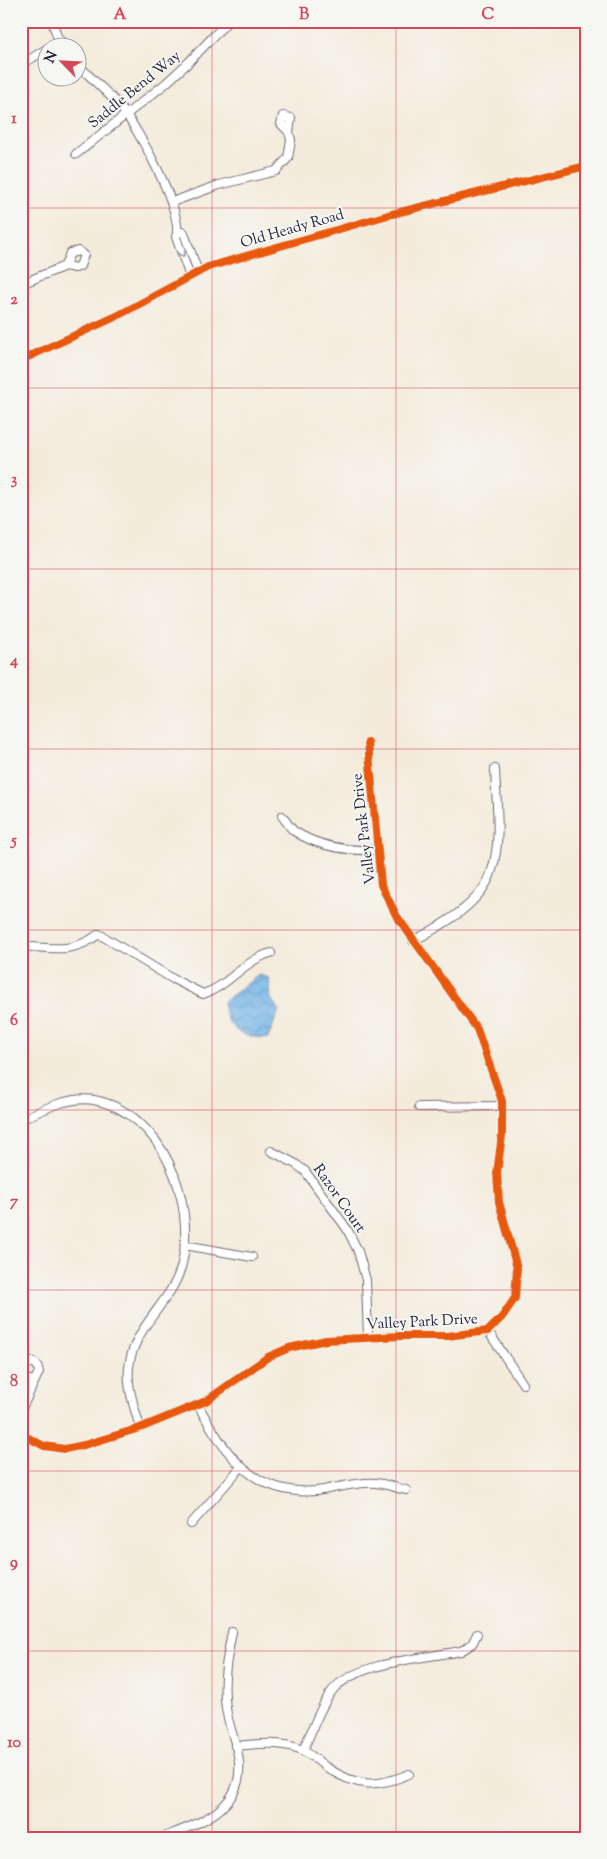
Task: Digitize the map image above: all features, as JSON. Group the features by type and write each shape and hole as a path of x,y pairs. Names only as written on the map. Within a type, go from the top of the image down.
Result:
{"street":[{"path":"52,21 59,38"},
{"name":"Saddle Bend Way","path":"76,154 190,62 228,21"},
{"path":"21,65 38,54"},
{"path":"88,74 125,113 153,159 172,202 179,231 176,237 190,277"},
{"path":"172,202 219,185 276,171 288,158 291,140 289,133"},
{"name":"Old Heady Road","path":"21,360 118,316 198,272 290,242 388,215 586,166"},
{"path":"179,231 184,233 198,272"},
{"path":"21,284 65,266"},
{"name":"Valley Park Drive","path":"21,1434 44,1446 66,1449 84,1445 140,1428 198,1405 268,1357 289,1348 326,1340 447,1336 488,1331 502,1317 515,1298 518,1268 499,1202 497,1173 502,1135 502,1106 476,1028 413,941 396,915 381,885 368,742"},
{"path":"413,941 433,931 478,895 492,871 497,833 496,769"},
{"path":"282,816 294,831 323,844 354,851 377,850"},
{"path":"21,946 59,948 86,944 99,934 173,979 203,994 216,990 259,956 271,953"},
{"path":"21,1120 51,1106 83,1100 107,1104 140,1122 157,1142 180,1194 185,1220 185,1245 177,1280 163,1303 145,1326 130,1360 129,1386 140,1428"},
{"path":"419,1106 502,1106"},
{"name":"Razor Court","path":"271,1151 294,1163 304,1171 354,1241 366,1280 368,1338"},
{"path":"185,1245 252,1257"},
{"path":"488,1331 522,1384"},
{"path":"21,1410 34,1381"},
{"path":"198,1405 220,1443 241,1467 274,1486 297,1491 316,1491 373,1483 406,1490"},
{"path":"191,1524 241,1467"},
{"path":"161,1838 211,1818 232,1798 239,1777 239,1756 226,1708 224,1690 232,1632"},
{"path":"303,1750 332,1692 348,1676 374,1668 461,1651 472,1644 477,1634"},
{"path":"235,1746 275,1743 303,1750 337,1775 358,1783 374,1785 392,1781 409,1774"}],"water":[{"path":"259,975 269,978 271,999 279,1010 268,1038 243,1034 232,1026 225,1012 223,1002"}],"cycle path":[{"path":"21,360 117,316 208,267 388,215 586,166"},
{"path":"21,1434 44,1446 65,1449 84,1445 140,1428 206,1401 268,1357 289,1348 326,1340 401,1336 447,1336 488,1331 502,1317 515,1298 517,1268 499,1202 497,1173 502,1135 502,1101 477,1029 396,915 381,885 368,742"}]}
